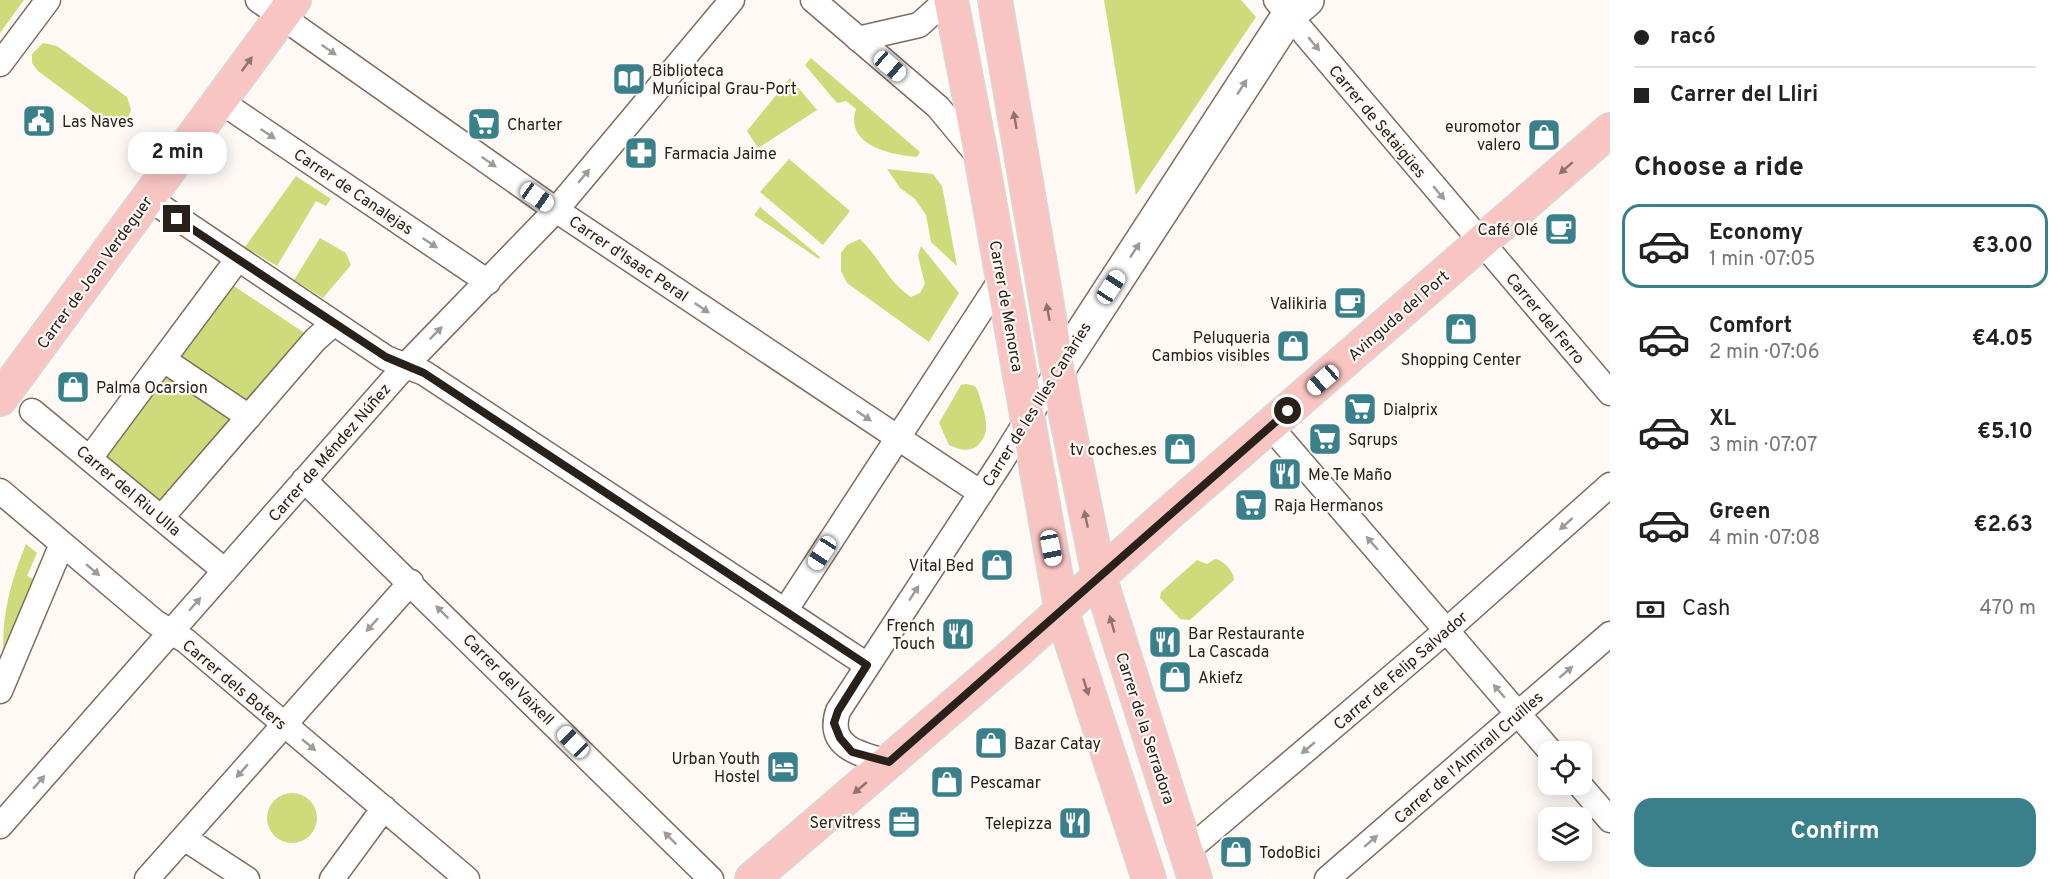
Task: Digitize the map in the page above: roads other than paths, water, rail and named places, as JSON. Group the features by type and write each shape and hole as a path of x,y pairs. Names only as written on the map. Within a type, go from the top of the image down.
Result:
{"main road":[{"name":"Carrer de Menorca","path":"949,0 982,160 1026,420 1062,612"},
{"path":"995,0 1078,483 1099,576"},
{"name":"Carrer de Joan Verdeguer","path":"0,399 220,101 278,6"},
{"name":"Avinguda del Port","path":"752,879 1062,612 1099,576 1610,130"},
{"name":"Carrer de la Serradora","path":"1099,576 1191,865"},
{"path":"1062,612 1149,879"}],"street":[{"path":"0,64 48,0"},
{"name":"Carrer de Méndez Núñez","path":"0,826 405,364 488,282 556,210 732,0"},
{"path":"813,0 938,107 982,160"},
{"path":"858,39 919,25 949,0"},
{"name":"Carrer de les Illes Canàries","path":"889,762 852,752 840,738 834,723 838,711 981,493 1291,5"},
{"name":"Carrer de Setaigües","path":"1291,5 1481,242"},
{"name":"Carrer d'Isaac Peral","path":"278,6 556,210 981,493"},
{"name":"Carrer de Canalejas","path":"220,101 488,282"},
{"path":"148,198 237,260 386,357 424,373 867,665"},
{"name":"Carrer del Ferro","path":"1481,242 1610,393"},
{"path":"90,458 237,260"},
{"path":"784,611 1002,278"},
{"path":"162,518 315,340 334,323"},
{"path":"164,360 249,417"},
{"name":"Carrer del Riu Ulla","path":"32,411 225,571"},
{"path":"1270,426 1542,741"},
{"name":"Carrer del Vaixell","path":"304,480 411,582 711,879"},
{"name":"Carrer de Felip Salvador","path":"1191,865 1447,630 1610,485"},
{"name":"Carrer dels Boters","path":"0,491 155,622 186,641 467,879"},
{"path":"0,691 62,544"},
{"path":"147,879 411,582"},
{"name":"Carrer de l'Almirall Cruïlles","path":"1327,879 1610,634"},
{"path":"1588,795 1610,820"},
{"path":"332,879 384,808"},
{"path":"184,838 247,879"}],"place":[{"name":"Biblioteca Municipal Grau-Port","path":"629,79"},
{"name":"Las Naves","path":"39,121"},
{"name":"Charter","path":"484,124"},
{"name":"euromotor valero","path":"1544,135"},
{"name":"Farmacia Jaime","path":"641,153"},
{"name":"Café Olé","path":"1561,229"},
{"name":"Valikiria","path":"1350,303"},
{"name":"Shopping Center","path":"1461,329"},
{"name":"Peluqueria Cambios visibles","path":"1293,346"},
{"name":"Palma Ocarsion","path":"73,387"},
{"name":"Dialprix","path":"1360,409"},
{"name":"Sqrups","path":"1325,439"},
{"name":"tv coches.es","path":"1180,449"},
{"name":"Me Te Maño","path":"1285,474"},
{"name":"Raja Hermanos","path":"1251,505"},
{"name":"Vital Bed","path":"997,565"},
{"name":"French Touch","path":"958,634"},
{"name":"Bar Restaurante La Cascada","path":"1165,642"},
{"name":"Akiefz","path":"1175,677"},
{"name":"Bazar Catay","path":"991,743"},
{"name":"Urban Youth Hostel","path":"783,767"},
{"name":"Pescamar","path":"947,782"},
{"name":"Servitress","path":"904,822"},
{"name":"Telepizza","path":"1075,823"},
{"name":"TodoBici","path":"1236,852"}]}
